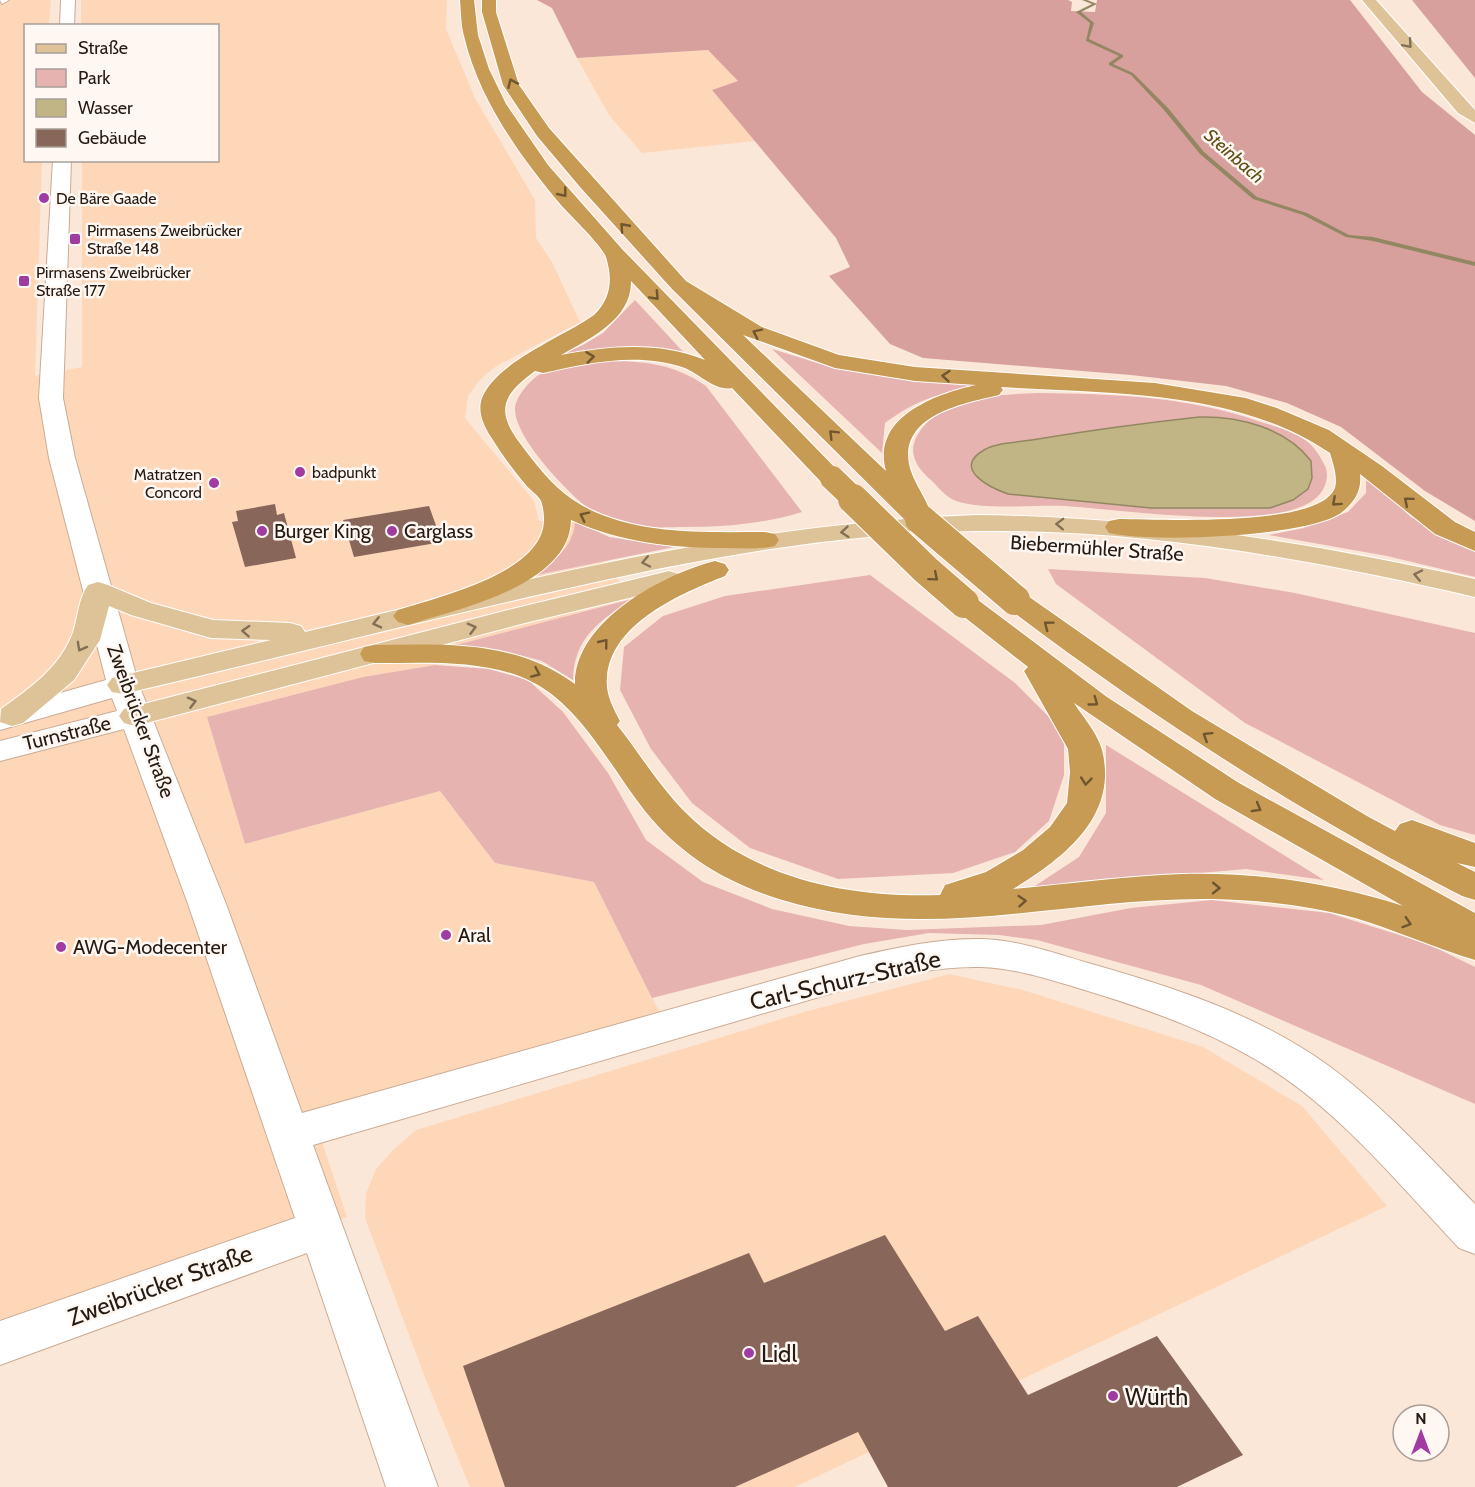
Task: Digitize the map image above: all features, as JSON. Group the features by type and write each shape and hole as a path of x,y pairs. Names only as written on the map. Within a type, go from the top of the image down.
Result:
{"highway":[{"path":"467,0 467,14 477,60 507,120 587,224 832,478 917,562 964,603 1096,704 1227,791 1475,930"},
{"path":"489,0 489,12 511,85 543,132 679,285 888,475 920,519 1015,600 1183,722 1354,823 1475,887"},
{"path":"615,253 621,277 620,295 611,313 598,324 539,357 513,376 498,391 492,406 492,417 506,441 554,499 583,516 626,531 681,539 765,540"},
{"path":"679,285 754,332 835,361 915,374 1155,390 1237,403 1298,424 1342,449 1445,528 1475,543"},
{"path":"513,376 572,359 610,354 664,356 692,362 759,400"},
{"path":"888,475 896,459 902,433 916,416 945,400 980,391 1088,385"},
{"path":"1119,527 1280,524 1309,517 1333,508 1346,493 1348,471 1342,449"},
{"path":"408,616 473,594 518,575 540,559 550,546 556,531 554,499"},
{"path":"611,736 593,698 590,676 599,647 631,615 663,592 715,570"},
{"path":"375,654 473,656 537,672 577,699 611,736 658,804 700,847 745,874 794,891 864,906 901,909 1181,887 1241,888 1297,893 1351,904 1475,946"},
{"path":"901,909 999,880 1036,859 1063,835 1084,804 1088,772 1085,748 1030,654"},
{"path":"1257,767 1450,849 1475,855"}],"main road":[{"path":"1370,0 1464,110 1475,118"},
{"path":"1388,0 1412,26"},
{"name":"Biebermühler Straße","path":"346,631 600,572 765,540 903,526 975,523 1119,527 1227,540 1306,552 1475,588"},
{"name":"Biebermühler Straße","path":"135,716 598,596 715,570 886,546 973,542 1095,544 1273,566 1475,608"},
{"path":"6,718 48,690 70,666 86,639 98,591 141,609 210,630 269,633 346,631"},
{"path":"123,685 346,631"}],"street":[{"path":"67,24 68,0"},
{"name":"Zweibrücker Straße","path":"62,162 51,398 55,431 123,685 160,775 203,893 412,1487"},
{"name":"Turnstraße","path":"6,718 123,685"},
{"name":"Turnstraße","path":"0,751 135,716"},
{"name":"Carl-Schurz-Straße","path":"288,1135 839,977 907,961 952,954 982,953 1019,957 1178,1006 1233,1028 1289,1059 1348,1104 1475,1234"},
{"name":"Zweibrücker Straße","path":"0,1343 321,1228"}],"shaded area":[{"path":"0,0 51,0 49,24 24,24 24,162 42,162 35,376 82,367 82,162 219,162 219,24 81,24 81,0 447,0 446,29 475,98 535,200 536,238 552,262 580,322 495,367 480,380 468,396 465,418 534,501 539,521 575,521 575,535 565,549 551,563 529,577 605,561 632,599 456,645 435,665 363,677 207,717 245,844 440,791 495,863 594,882 672,1037 322,1142 347,1217 0,1340"},
{"path":"537,0 1068,0 1072,2 1071,11 1095,12 1097,0 1350,0 1422,92 1475,135 1475,521 1425,491 1341,427 1287,403 1226,386 1131,375 923,358 890,344 829,276 850,267 836,238 712,90 738,81 708,50 577,58 552,8"},
{"path":"1412,0 1475,0 1475,78"},
{"path":"708,50 739,81 712,90 755,141 642,153 609,115 577,58"},
{"path":"949,974 1023,990 1203,1047 1302,1106 1387,1206 795,1487 470,1487 426,1380 365,1218 366,1194 376,1169 394,1149 416,1130 804,1012"}],"green space":[{"path":"635,300 687,356 557,356 603,333"},
{"path":"772,349 837,369 904,379 984,385 932,397 908,408 885,423 882,453"},
{"path":"604,361 645,363 670,368 706,386 802,512 744,524 652,527 640,526 608,516 583,504 552,473 531,447 517,420 515,409 526,387 544,372 569,365"},
{"path":"1038,393 1094,394 1177,401 1231,413 1283,429 1312,446 1325,466 1326,484 1315,499 1294,509 1266,515 1194,516 1063,506 993,506 967,504 953,500 926,476 915,461 913,449 917,436 939,413 970,400"},
{"path":"1366,475 1411,517 1475,550 1475,577 1387,556 1269,535 1304,528 1348,512 1366,493"},
{"path":"575,521 609,537 674,547 527,577 552,561 565,548 574,531"},
{"path":"1048,569 1205,578 1295,593 1475,633 1475,835 1440,825 1245,723 1056,584"},
{"path":"870,575 1015,683 1050,718 1064,743 1064,775 1049,821 1015,852 953,873 838,879 750,848 692,803 651,749 620,690 624,647 663,616 725,596"},
{"path":"632,599 609,615 584,641 578,652 573,680 542,661 508,652 456,645"},
{"path":"435,665 489,669 528,680 563,712 608,773 646,840 703,882 772,909 849,926 907,930 1041,925 1131,908 1212,900 1329,913 1428,944 1475,967 1475,1104 1201,985 1037,940 999,935 929,933 864,944 652,998 594,882 495,863 440,791 245,844 207,717 363,677"},
{"path":"1106,745 1324,880 1246,869 1032,888 1079,857 1106,813"}],"water":[{"path":"1199,417 1230,419 1261,426 1289,440 1311,461 1312,478 1308,489 1293,500 1270,508 1151,508 1008,494 977,477 971,464 975,457 984,450 996,445"}],"building":[{"name":"Burger King","path":"275,504 277,515 284,513 296,558 245,567 232,522 238,521 236,511"},
{"name":"Carglass","path":"429,506 442,542 354,557 343,520"},
{"name":"Lidl","path":"885,1235 945,1331 978,1316 1028,1395 1157,1336 1243,1455 1177,1487 888,1487 858,1432 735,1487 505,1487 463,1366 749,1253 764,1283"}],"waterway":[{"name":"Steinbach","path":"1084,0 1095,4 1078,12 1092,23 1087,40 1122,56 1110,64 1132,74 1166,109 1202,153 1255,198 1305,214 1348,236 1373,239 1475,264"}],"place":[{"name":"De Bäre Gaade","path":"44,198"},
{"name":"Pirmasens Zweibrücker Straße 148","path":"75,239"},
{"name":"Pirmasens Zweibrücker Straße 177","path":"24,281"},
{"name":"badpunkt","path":"300,472"},
{"name":"Matratzen Concord","path":"214,483"},
{"name":"Burger King","path":"262,531"},
{"name":"Carglass","path":"392,531"},
{"name":"Aral","path":"446,935"},
{"name":"AWG-Modecenter","path":"61,947"},
{"name":"Lidl","path":"749,1353"},
{"name":"Würth","path":"1113,1396"}]}
